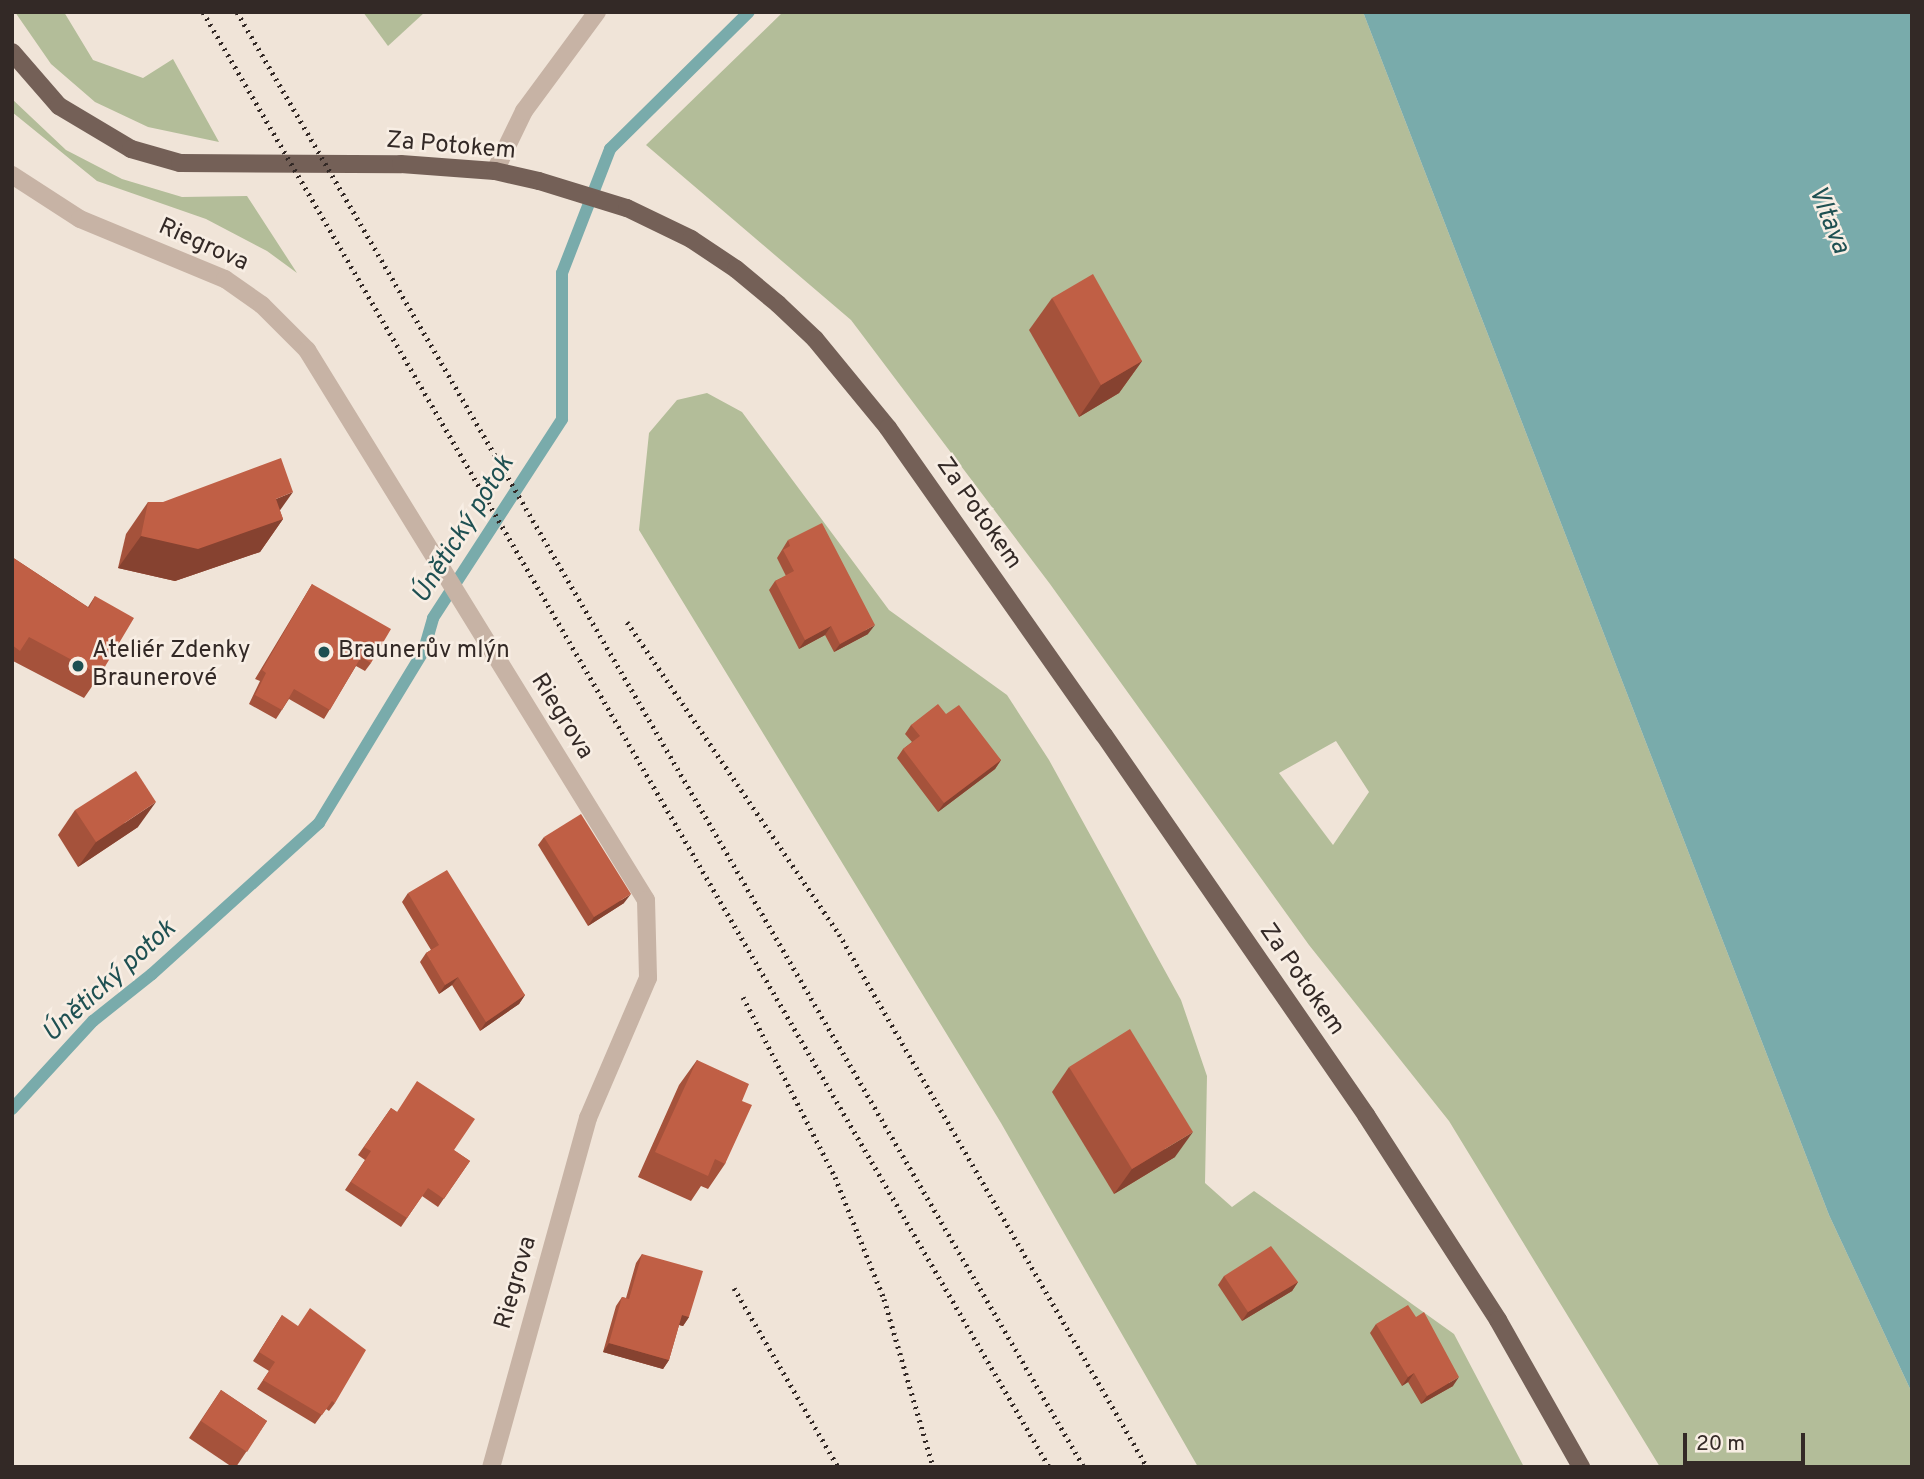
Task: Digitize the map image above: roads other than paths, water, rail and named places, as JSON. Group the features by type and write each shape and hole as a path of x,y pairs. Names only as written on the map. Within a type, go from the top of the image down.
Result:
{"main road":[{"name":"Za Potokem","path":"12,52 59,106 131,149 180,163 401,164 495,171 539,181 628,208 736,269 815,339 888,428 1366,1115 1498,1320 1581,1467"}],"street":[{"path":"495,171 524,111 597,12"},
{"name":"Riegrova","path":"12,175 80,219 225,279 274,316 320,368 646,900 648,978 588,1118 491,1467"}],"water":[{"name":"Vltava","path":"1363,12 1912,12 1912,1393 1829,1215"}],"waterway":[{"name":"Únětický potok","path":"12,1109 93,1021 152,974 319,823 424,650 433,618 562,419 562,273 610,149 749,12"}],"railway":[{"path":"203,12 1049,1467"},
{"path":"237,12 1084,1467"},
{"path":"627,622 839,934 1147,1467"},
{"path":"743,997 835,1177 884,1299 933,1467"},
{"path":"734,1288 838,1467"}],"place":[{"name":"Braunerův mlýn","path":"324,652"},
{"name":"Ateliér Zdenky Braunerové","path":"78,666"}]}
